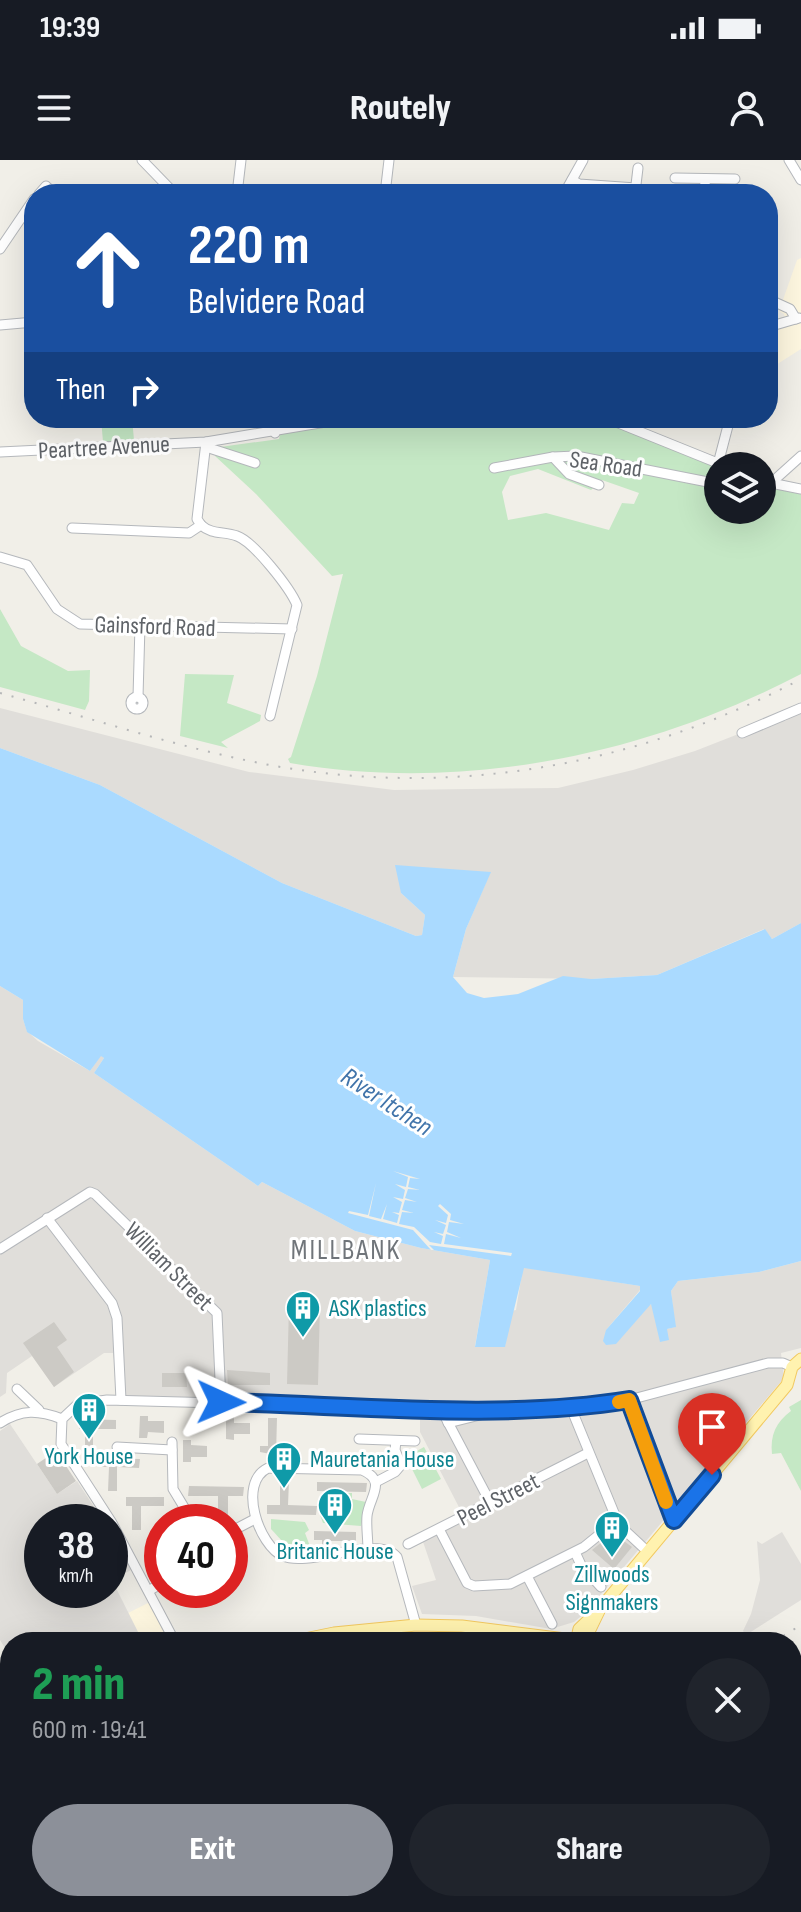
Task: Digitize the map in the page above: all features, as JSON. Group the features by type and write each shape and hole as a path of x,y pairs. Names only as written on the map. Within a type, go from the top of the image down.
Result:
{"main road":[{"path":"587,1632 599,1610 787,1385 796,1363"},
{"path":"344,1632 416,1625 462,1626 494,1632"}],"street":[{"path":"142,160 165,184"},
{"path":"238,184 241,160"},
{"path":"386,184 389,160"},
{"path":"570,184 583,160"},
{"path":"789,160 801,180"},
{"path":"636,184 638,168"},
{"path":"675,178 735,179"},
{"path":"572,180 579,184"},
{"path":"705,184 706,180"},
{"path":"0,249 24,214"},
{"path":"778,304 790,309 798,318 778,324"},
{"path":"0,325 24,323"},
{"path":"275,433 276,428"},
{"name":"Peartree Avenue","path":"0,452 206,444 300,428"},
{"path":"630,428 704,458"},
{"path":"723,452 728,428"},
{"path":"255,463 206,444 197,519 210,532 235,535 244,540 286,585 297,605 270,716"},
{"path":"776,475 801,456"},
{"path":"553,457 569,474 599,485"},
{"name":"Sea Road","path":"494,468 553,457 596,459 704,481"},
{"path":"776,485 801,489"},
{"path":"72,528 189,533 201,525"},
{"name":"Gainsford Road","path":"0,557 32,569 57,609 80,624 292,629"},
{"path":"138,697 140,625"},
{"path":"742,733 801,708"},
{"name":"William Street","path":"47,1218 90,1192 217,1313 221,1402"},
{"path":"0,1249 47,1218 112,1303 117,1318 121,1400"},
{"path":"144,1580 61,1444 62,1419 78,1404 121,1400 441,1409 571,1408 629,1400 768,1363 796,1363"},
{"path":"17,1389 39,1410 62,1419"},
{"path":"629,1400 674,1520"},
{"path":"571,1408 616,1521 647,1551"},
{"path":"441,1409 490,1502"},
{"path":"0,1423 10,1417 39,1410"},
{"path":"448,1423 503,1410"},
{"path":"359,1439 415,1441"},
{"path":"376,1482 401,1465 395,1450 396,1441"},
{"path":"117,1447 172,1446 173,1489 182,1504"},
{"name":"Peel Street","path":"408,1544 588,1453"},
{"path":"368,1550 367,1517 377,1490 376,1482 362,1470 268,1468 260,1472 252,1483 255,1519 272,1546 284,1557 295,1559 387,1548 397,1557 416,1625"},
{"path":"248,1523 255,1519"},
{"path":"439,1529 467,1583 506,1585 575,1552 616,1521"},
{"path":"575,1552 581,1565 601,1587"},
{"path":"527,1576 552,1624"},
{"path":"159,1608 170,1632"},
{"path":"676,1912 732,1912"}],"shaded area":[{"path":"801,258 801,349 778,364 778,330 787,327 784,314 779,311 797,260"},
{"path":"0,708 249,772 394,790 558,788 695,751 779,718 785,721 801,713 801,923 772,939 764,929 657,975 591,979 453,977 466,929 490,873 401,893 425,915 422,935 416,936 282,883 100,785 0,748"},
{"path":"0,986 23,1000 23,1019 27,1031 38,1041 90,1071 101,1055 104,1058 94,1073 258,1186 262,1182 355,1231 421,1248 490,1260 475,1346 505,1346 511,1311 516,1310 523,1267 640,1286 640,1290 606,1330 651,1304 667,1329 675,1327 671,1291 678,1281 759,1272 801,1261 801,1348 781,1353 784,1378 585,1613 574,1622 551,1629 476,1616 422,1614 412,1586 436,1580 420,1533 461,1511 420,1432 420,1410 120,1405 113,1353 104,1353 54,1387 32,1356 7,1373 6,1393 0,1397"},
{"path":"10,1424 57,1494 77,1481 92,1504 24,1504 24,1608 126,1608 138,1632 0,1632 0,1431"},
{"path":"782,1532 801,1564 801,1600 751,1632 744,1632 760,1580 757,1541 762,1544"},
{"path":"144,1605 144,1608 153,1608 164,1632 138,1632 128,1613"}],"green space":[{"path":"102,428 133,428 134,440 103,442"},
{"path":"282,428 619,428 704,462 704,524 776,524 776,488 801,493 801,674 742,702 680,726 617,746 553,760 487,769 421,773 356,771 290,763 288,759 317,676 343,574 332,576 256,494 215,456 220,447 279,439","holes":["538,469 591,490 602,480 639,493 634,504 622,503 609,530 546,513 508,520 502,492 510,476"]},
{"path":"0,609 21,646 68,671 90,670 89,701 85,710 0,687"},
{"path":"185,674 234,675 227,703 261,715 260,721 221,742 228,748 180,736"},
{"path":"801,1400 801,1491 781,1453 772,1454 772,1447 778,1424 791,1411 789,1407"},
{"path":"424,1447 441,1479 422,1489 406,1457"},
{"path":"333,1493 352,1493 352,1499 366,1502 361,1526 323,1523 320,1515"},
{"path":"271,1519 305,1522 311,1549 299,1552 289,1547 271,1529"}],"water":[{"name":"River Itchen","path":"0,748 100,785 282,883 416,936 422,935 425,915 401,893 395,865 491,872 466,929 453,977 467,993 484,998 518,994 563,976 591,979 657,975 765,929 772,939 801,923 801,1261 759,1272 678,1281 671,1291 676,1327 667,1329 669,1340 660,1342 651,1304 616,1344 606,1345 603,1341 606,1330 640,1291 640,1286 524,1268 505,1347 475,1347 490,1260 421,1248 355,1231 262,1182 258,1186 94,1073 104,1058 101,1056 90,1071 27,1032 23,1000 0,986"}],"pier":[{"path":"393,1171 420,1179 410,1178 408,1187 420,1190 408,1189 405,1198 417,1202 405,1200 402,1210 414,1213 402,1212 399,1224 414,1227 430,1242 441,1244 443,1236 434,1232 443,1234 446,1225 435,1220 446,1223 448,1215 438,1206 440,1204 451,1214 450,1220 464,1224 449,1222 447,1232 461,1238 446,1234 444,1244 512,1253 511,1256 429,1245 434,1250 431,1250 413,1230 348,1213 368,1215 376,1183 369,1216 381,1219 387,1204 383,1219 397,1223 399,1215 392,1212 399,1213 402,1202 393,1197 403,1199 405,1190 395,1184 406,1187 408,1177"}],"building":[{"name":"ASK plastics","path":"289,1304 320,1305 318,1385 287,1384"},
{"path":"54,1322 67,1340 57,1347 74,1372 54,1387 23,1343"},
{"path":"227,1370 270,1373 270,1385 228,1385"},
{"path":"162,1373 186,1373 187,1387 162,1387"},
{"path":"140,1416 148,1416 148,1421 164,1421 164,1433 148,1432 147,1438 139,1438"},
{"path":"226,1417 234,1417 234,1423 250,1423 250,1434 234,1434 234,1440 226,1439"},
{"path":"268,1418 277,1418 276,1455 260,1452 260,1446 268,1446"},
{"name":"York House","path":"79,1419 116,1420 116,1429 93,1429 93,1453 85,1453 85,1429 79,1429"},
{"path":"183,1440 191,1440 191,1445 207,1446 207,1457 191,1457 191,1462 183,1462"},
{"path":"56,1451 76,1481 57,1494 37,1464"},
{"path":"103,1458 140,1459 139,1468 117,1467 117,1491 108,1491 109,1467 102,1467"},
{"name":"Mauretania House","path":"280,1481 289,1481 288,1505 317,1506 316,1515 267,1514 267,1505 280,1505"},
{"path":"317,1482 367,1483 366,1492 317,1491"},
{"path":"189,1486 244,1487 243,1496 228,1496 228,1504 218,1504 218,1496 188,1496"},
{"path":"126,1497 164,1497 164,1504 141,1506 141,1530 132,1530 132,1506 126,1504"},
{"name":"Britanic House","path":"314,1531 356,1532 356,1541 328,1541 328,1547 322,1548 322,1540 314,1540"},
{"name":"Zillwoods Signmakers","path":"613,1533 632,1547 614,1569 592,1550"}],"railway":[{"path":"0,693 240,759 343,775 411,778 478,775 545,767 611,753 739,709 801,679"},
{"path":"789,1632 801,1625"}],"slow traffic":[{"path":"619,1402 629,1400 666,1502"}],"place":[{"name":"ASK plastics","path":"303,1339"},
{"name":"York House","path":"89,1441"},
{"name":"Mauretania House","path":"284,1490"},
{"name":"Britanic House","path":"335,1536"},
{"name":"Zillwoods Signmakers","path":"612,1559"}],"district":[{"name":"MILLBANK","path":"346,1249"}],"route":[{"path":"221,1402 503,1410 571,1408 629,1400 674,1520 712,1475"}]}
